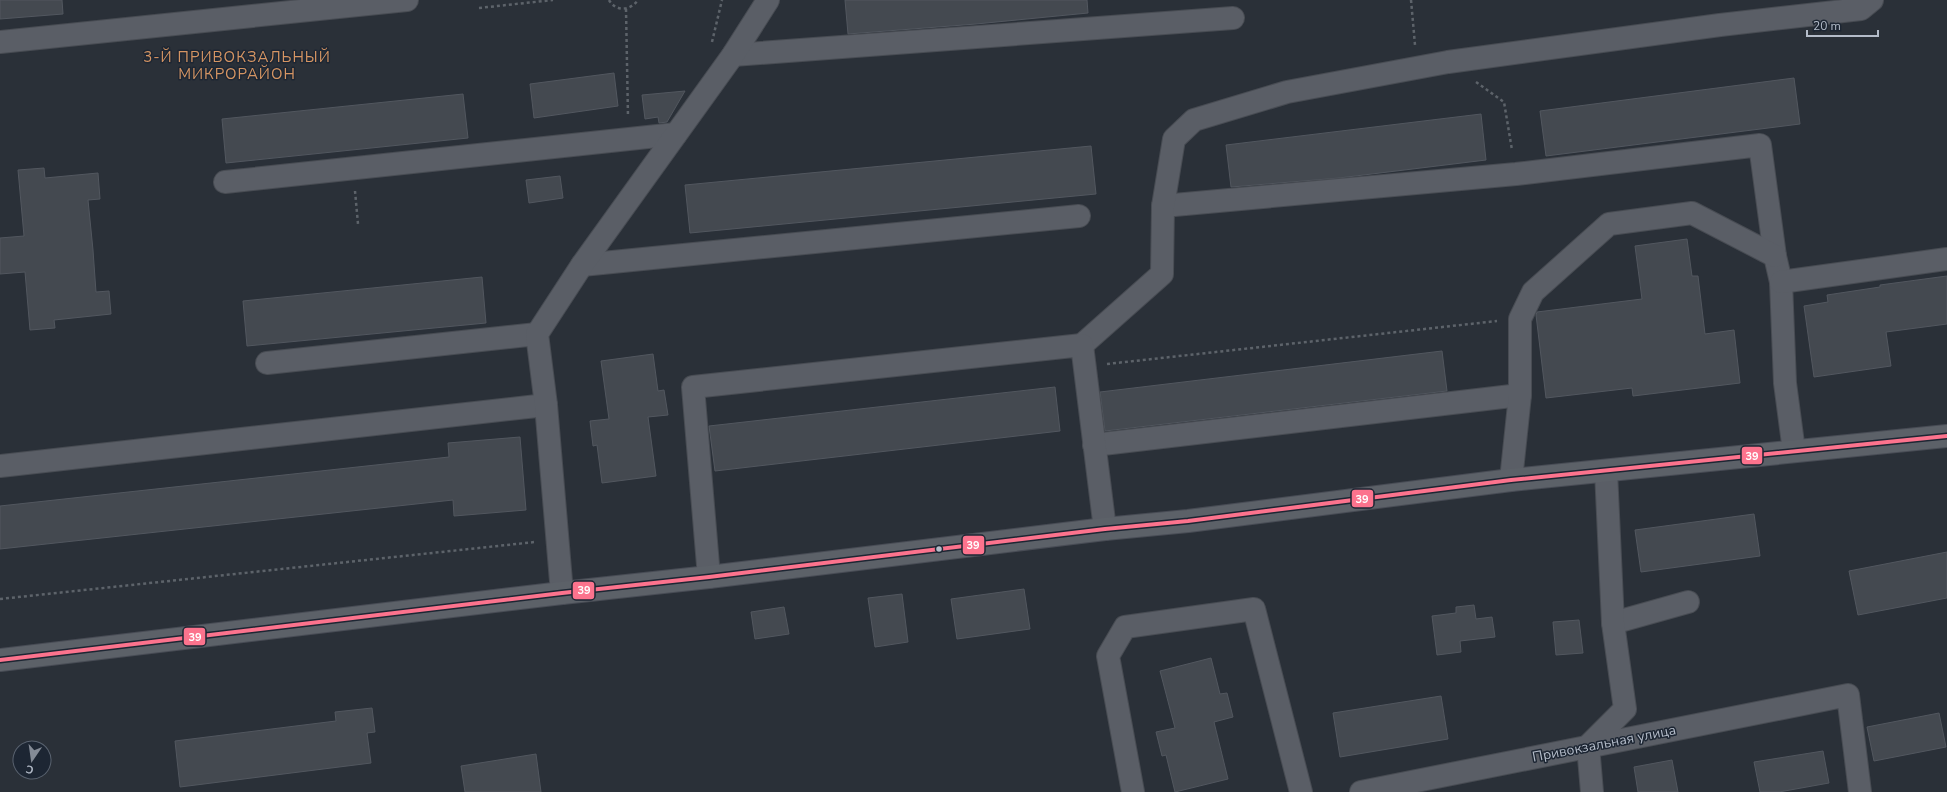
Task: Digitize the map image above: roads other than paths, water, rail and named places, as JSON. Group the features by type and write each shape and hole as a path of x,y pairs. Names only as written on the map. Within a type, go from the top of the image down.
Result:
{"main road":[{"path":"0,660 562,593 709,578 1105,529 1196,520 1511,480 1947,436"}],"street":[{"path":"0,42 407,0"},
{"path":"562,593 546,405 537,334 582,265 733,55 768,0"},
{"path":"709,578 693,387 1083,355 1162,274 1163,206 1174,139 1194,120 1287,92 1448,62 1720,25 1861,9 1872,0"},
{"path":"733,55 1233,18"},
{"path":"225,182 676,134"},
{"path":"1163,206 1516,174 1760,145 1775,256 1781,282 1785,383 1794,451"},
{"path":"1511,480 1520,395 1520,319 1533,292 1609,224 1692,213 1775,256"},
{"path":"582,265 1079,216"},
{"path":"1781,282 1947,259"},
{"path":"267,363 537,334"},
{"path":"1083,355 1105,529"},
{"path":"1094,445 1520,395"},
{"path":"0,466 546,405"},
{"path":"1592,792 1588,746 1625,709 1613,623 1606,471"},
{"path":"1613,623 1688,602"},
{"path":"1133,792 1108,656 1125,627 1254,609 1301,792"},
{"name":"Привокзальная улица","path":"1361,792 1848,695 1860,792"}],"district":[{"name":"3-Й ПРИВОКЗАЛЬНЫЙ МИКРОРАЙОН","path":"237,66"}]}
